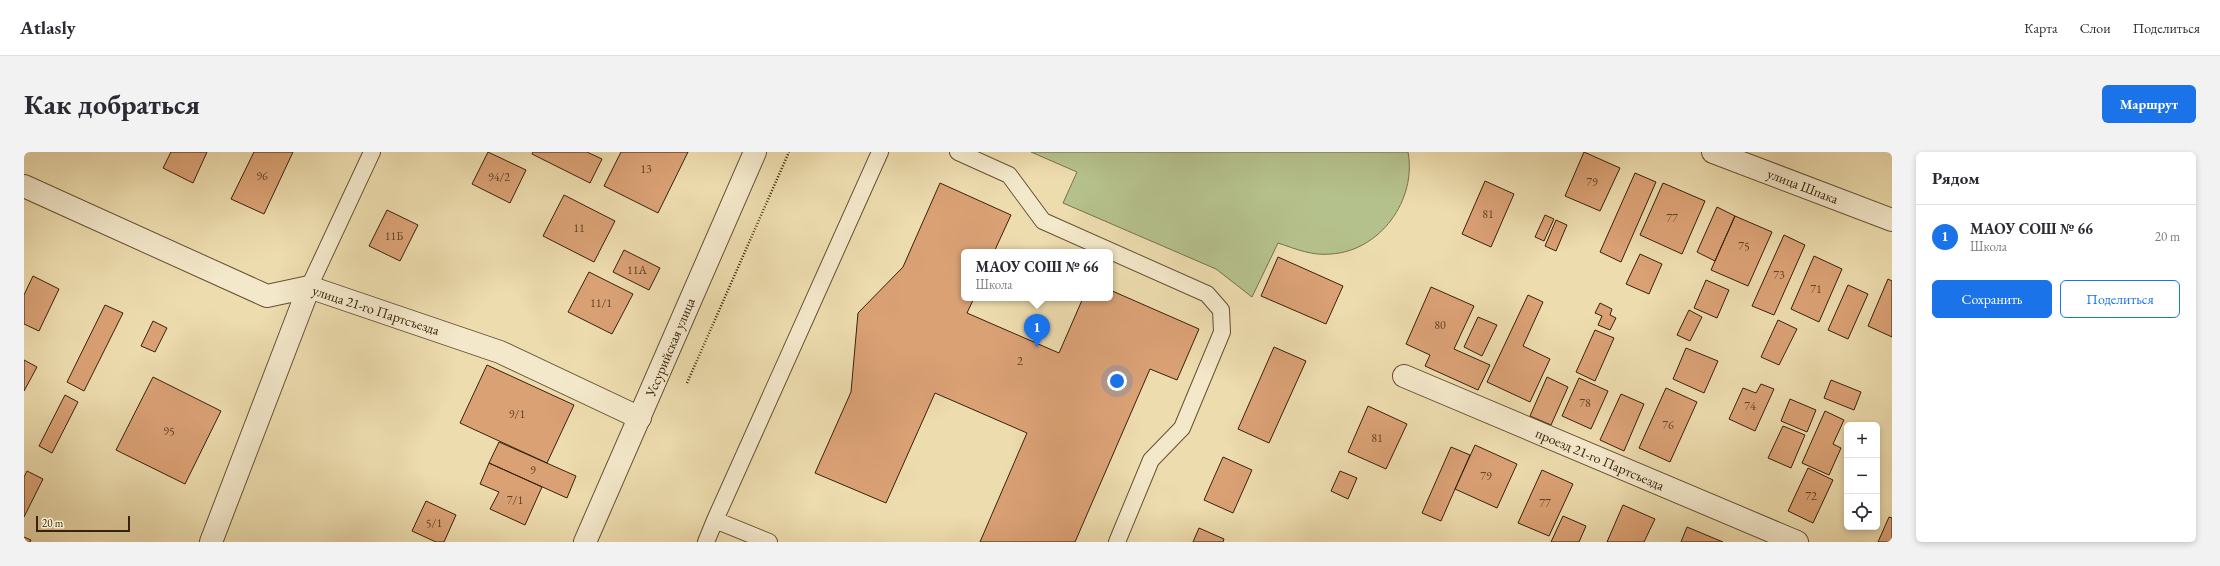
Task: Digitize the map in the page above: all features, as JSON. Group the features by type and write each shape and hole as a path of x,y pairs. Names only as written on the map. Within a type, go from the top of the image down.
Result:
{"street":[{"name":"Уссурийская улица","path":"585,542 755,152"},
{"name":"улица Шпака","path":"1713,152 1892,220"},
{"name":"улица 21-го Партсъезда","path":"24,186 267,296 309,287 500,352 640,418"},
{"path":"211,542 309,287"},
{"name":"проезд 21-го Партсъезда","path":"1404,376 1797,542"}],"lane":[{"path":"309,287 372,152"},
{"path":"706,542 880,152"},
{"path":"958,152 1009,175 1043,221 1106,249"},
{"path":"1113,252 1207,294 1221,310 1222,332 1182,428 1151,460 1117,542"},
{"path":"716,520 769,542"}],"path":[{"path":"684,390 790,152"}],"green space":[{"path":"1031,152 1408,152 1409,170 1407,188 1401,205 1391,220 1379,233 1365,244 1349,251 1331,254 1311,253 1278,243 1252,297 1216,269 1063,203 1077,172"}],"building":[{"path":"171,152 207,152 193,183 163,168"},
{"path":"254,152 293,152 264,214 231,199"},
{"path":"488,152 526,170 510,203 472,184"},
{"path":"533,152 587,152 602,159 590,183 532,154"},
{"path":"621,152 688,152 658,213 604,186"},
{"path":"1584,152 1620,168 1600,211 1565,196"},
{"path":"1635,173 1656,182 1621,262 1600,252"},
{"path":"1485,181 1514,194 1491,247 1462,234"},
{"path":"940,183 1011,215 995,249 961,249 961,301 973,301 967,313 1059,353 1082,301 1113,301 1113,291 1199,329 1177,380 1150,369 1075,542 980,542 1027,433 935,393 886,503 815,473 851,392 858,313 903,267"},
{"path":"1663,183 1705,201 1682,254 1640,235"},
{"path":"564,195 615,221 594,262 543,236"},
{"path":"1717,207 1735,216 1715,261 1697,252"},
{"path":"387,210 418,225 400,261 369,246"},
{"path":"1545,215 1554,219 1544,241 1535,237"},
{"path":"1735,216 1772,232 1748,286 1711,270"},
{"path":"1556,220 1567,225 1556,251 1545,246"},
{"path":"1784,235 1805,245 1774,315 1752,306"},
{"path":"624,250 660,268 649,290 613,272"},
{"path":"1640,254 1662,264 1649,294 1626,284"},
{"path":"1814,256 1842,269 1819,322 1791,309"},
{"path":"1278,257 1343,286 1326,324 1261,296"},
{"path":"589,272 633,294 612,334 568,312"},
{"path":"33,276 59,289 39,331 24,324 24,295"},
{"path":"1888,279 1892,281 1892,337 1868,326"},
{"path":"1706,280 1729,290 1717,318 1694,308"},
{"path":"1848,285 1868,294 1848,339 1828,330"},
{"path":"1431,287 1474,306 1454,349 1490,365 1478,390 1425,366 1430,355 1406,344"},
{"path":"1528,295 1543,302 1523,346 1550,359 1530,402 1487,382"},
{"path":"1600,303 1612,309 1610,315 1616,318 1610,330 1598,325 1602,316 1595,313"},
{"path":"105,305 123,313 84,391 67,382"},
{"path":"1689,310 1702,317 1690,341 1677,335"},
{"path":"1478,317 1497,325 1482,356 1464,347"},
{"path":"1778,320 1797,329 1779,365 1761,357"},
{"path":"153,321 167,328 155,352 141,346"},
{"path":"1595,330 1614,338 1595,381 1576,372"},
{"path":"1274,347 1306,361 1269,443 1238,429"},
{"path":"1686,348 1718,361 1704,393 1673,379"},
{"path":"24,360 37,367 24,391"},
{"path":"487,365 574,405 547,463 460,423"},
{"path":"153,377 221,411 185,484 116,450"},
{"path":"1547,377 1568,387 1551,425 1530,416"},
{"path":"1579,378 1608,391 1591,429 1562,416"},
{"path":"1831,380 1861,392 1854,410 1824,398"},
{"path":"1761,384 1774,389 1755,431 1729,419 1743,388 1756,393"},
{"path":"1666,388 1697,402 1670,462 1639,448"},
{"path":"1621,394 1644,404 1624,451 1600,440"},
{"path":"65,395 78,402 52,453 39,446"},
{"path":"1790,399 1816,410 1807,432 1781,421"},
{"path":"1368,406 1407,424 1386,469 1348,452"},
{"path":"1825,411 1844,420 1833,444 1841,448 1829,475 1802,463"},
{"path":"1783,426 1805,435 1791,468 1768,458"},
{"path":"499,442 576,476 567,498 489,463"},
{"path":"1475,445 1517,464 1497,508 1455,489"},
{"path":"1451,447 1470,455 1441,521 1422,513"},
{"path":"1223,457 1252,470 1233,513 1204,500"},
{"path":"489,463 542,487 525,525 490,509 499,492 480,484"},
{"path":"1808,468 1833,480 1813,523 1788,511"},
{"path":"1542,470 1573,484 1549,536 1518,523"},
{"path":"27,471 43,479 24,517 24,477"},
{"path":"1340,471 1357,478 1348,499 1331,491"},
{"path":"426,501 456,515 444,542 436,542 412,531"},
{"path":"1623,505 1655,519 1644,542 1607,542"},
{"path":"1563,516 1586,526 1579,542 1551,542"},
{"path":"1889,517 1892,518 1892,542 1878,542"},
{"path":"1687,527 1723,542 1681,542"},
{"path":"1199,528 1224,539 1223,542 1193,542"},
{"path":"24,537 31,540 30,542 24,542"}],"place":[{"name":"МАОУ СОШ № 66","path":"1037,347"}]}
